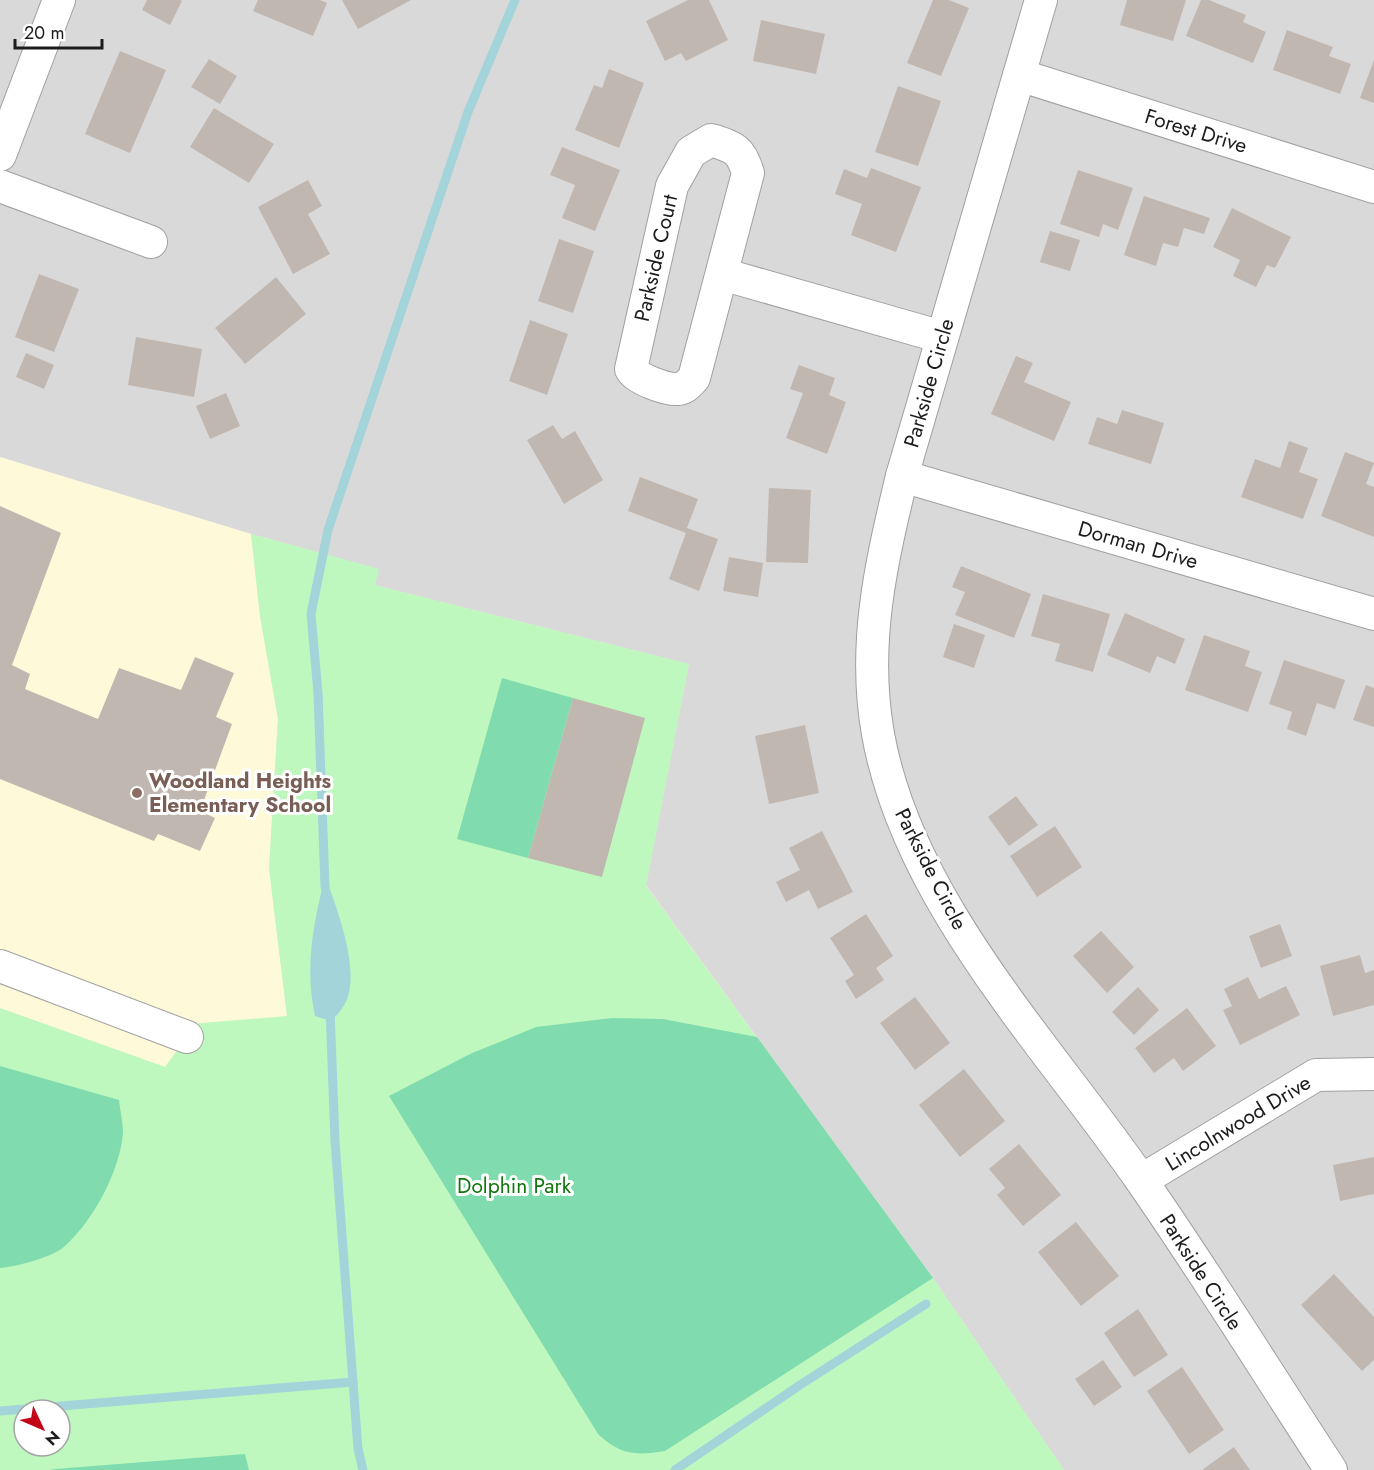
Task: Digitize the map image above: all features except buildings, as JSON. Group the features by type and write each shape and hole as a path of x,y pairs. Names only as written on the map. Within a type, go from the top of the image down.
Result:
{"street":[{"path":"0,155 59,0"},
{"name":"Parkside Circle","path":"1041,0 902,476 884,553 872,622 878,734 892,790 909,834 937,891 971,947 1142,1180 1331,1470"},
{"name":"Forest Drive","path":"1019,75 1374,187"},
{"name":"Parkside Court","path":"711,140 731,146 743,157 748,173 722,274 694,378 686,386 677,389 640,379 631,369 672,186 691,152 711,140"},
{"path":"0,186 151,242"},
{"path":"722,274 942,337"},
{"name":"Dorman Drive","path":"902,476 1374,614"},
{"path":"0,966 187,1037"},
{"name":"Lincolnwood Drive","path":"1142,1180 1316,1075 1374,1074"}],"shaded area":[{"path":"0,0 1374,0 1374,1470 1064,1470 933,1278 646,885 689,664 374,585 378,569 251,534 0,457"},
{"name":"Woodland Heights Elementary School","path":"0,457 251,534 260,616 278,719 269,868 287,1017 191,1024 187,1037 165,1067 0,1008"}],"green space":[{"name":"Dolphin Park","path":"251,534 379,569 375,585 689,664 646,886 933,1278 1064,1470 0,1470 0,1008 165,1067 187,1037 190,1024 287,1016 269,868 278,719 260,616"},
{"path":"502,678 573,698 528,858 457,839"},
{"path":"612,1018 663,1019 757,1037 933,1278 665,1451 646,1453 621,1450 598,1434 389,1096 470,1054 536,1027"},
{"path":"0,1066 119,1100 123,1133 121,1148 111,1179 95,1209 75,1236 60,1250 44,1258 0,1268"},
{"path":"245,1454 249,1470 49,1470 55,1469"}],"water":[{"path":"325,875 346,941 351,978 349,994 343,1007 331,1021 315,1016 310,979 314,928"}],"waterway":[{"path":"325,887 318,693 311,614 328,530 468,112 515,0"},
{"path":"330,1009 335,1141 358,1449 363,1470"},
{"path":"675,1470 800,1385 926,1304"},
{"path":"0,1411 353,1382"}],"place":[{"name":"Woodland Heights Elementary School","path":"137,793"}]}
